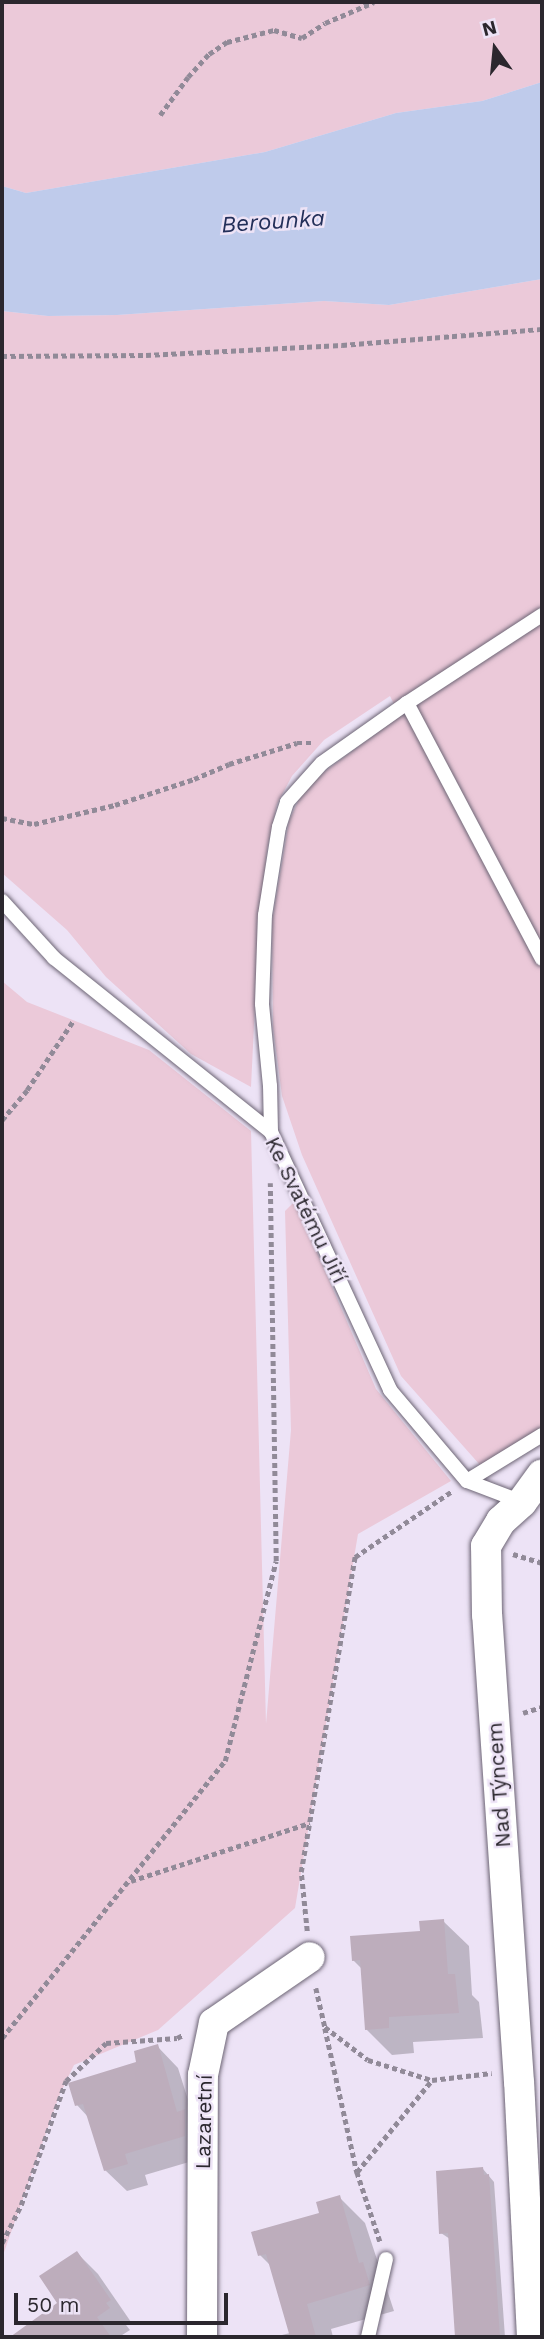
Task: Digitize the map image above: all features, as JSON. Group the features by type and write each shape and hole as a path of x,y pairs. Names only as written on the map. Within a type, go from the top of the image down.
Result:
{"street":[{"name":"Nad Týncem","path":"532,2337 519,2078 487,1615 486,1546 501,1521 532,1505 542,1474"},
{"path":"214,2023 310,1957"},
{"name":"Lazaretní","path":"202,2337 203,2075 214,2023"}],"lane":[{"path":"271,1132 271,1086 262,1004 265,915 279,827 286,802 323,763 407,703 542,615"},
{"path":"407,703 542,959"},
{"name":"Ke Svatému Jiří","path":"2,901 54,958 271,1132 390,1390 467,1481 532,1505"},
{"path":"467,1481 542,1435"},
{"path":"368,2337 386,2259"}],"path":[{"path":"160,115 188,76 209,54 227,41 274,30 302,38 325,23 374,2"},
{"path":"2,356 146,355 316,347 542,328"},
{"path":"2,818 34,824 115,805 194,779 229,764 297,744 351,743"},
{"path":"2,1120 27,1090 74,1021"},
{"path":"2,2038 225,1761 276,1561 270,1177"},
{"path":"386,2259 357,2172 325,2027 310,1957 301,1871 355,1558 467,1481"},
{"path":"519,1714 542,1707"},
{"path":"128,1881 310,1823"},
{"path":"2,2242 21,2205 65,2081 106,2043 177,2038 199,2025 214,2023"},
{"path":"325,2027 368,2060 432,2080 519,2078"},
{"path":"357,2172 432,2080"}],"shaded area":[{"path":"2,2 542,2 542,82 482,101 396,113 265,152 26,193 2,186"},
{"path":"542,279 542,1429 480,1465 401,1376 302,1155 282,1096 273,1027 272,922 289,821 301,795 324,772 400,716 390,696 324,740 292,776 277,804 267,850 258,942 251,1087 191,1054 106,977 67,930 2,873 2,311 48,316 117,315 324,301 389,305"},
{"path":"2,981 27,1002 149,1050 251,1131 266,1724 291,1430 285,1211 295,1201 376,1389 451,1481 358,1534 295,1908 158,2030 74,2065 59,2096 2,2258"}],"water":[{"name":"Berounka","path":"542,82 542,279 389,305 324,301 117,315 48,316 2,311 2,186 26,193 265,152 396,113 482,101"}],"building":[{"path":"444,1919 448,1974 455,1974 459,2013 389,2017 389,2028 365,2030 360,1960 352,1961 350,1936 420,1931 419,1921"},
{"path":"158,2044 177,2112 185,2109 185,2136 125,2154 128,2164 104,2171 83,2104 75,2106 68,2083 136,2062 134,2051"},
{"path":"483,2167 484,2175 489,2174 500,2337 455,2337 448,2233 439,2234 436,2171"},
{"path":"340,2195 359,2263 363,2262 370,2285 307,2304 316,2337 290,2337 266,2254 258,2256 251,2232 319,2213 316,2202"},
{"path":"77,2251 111,2300 106,2303 110,2308 97,2317 111,2337 10,2337 57,2303 39,2276"}]}
